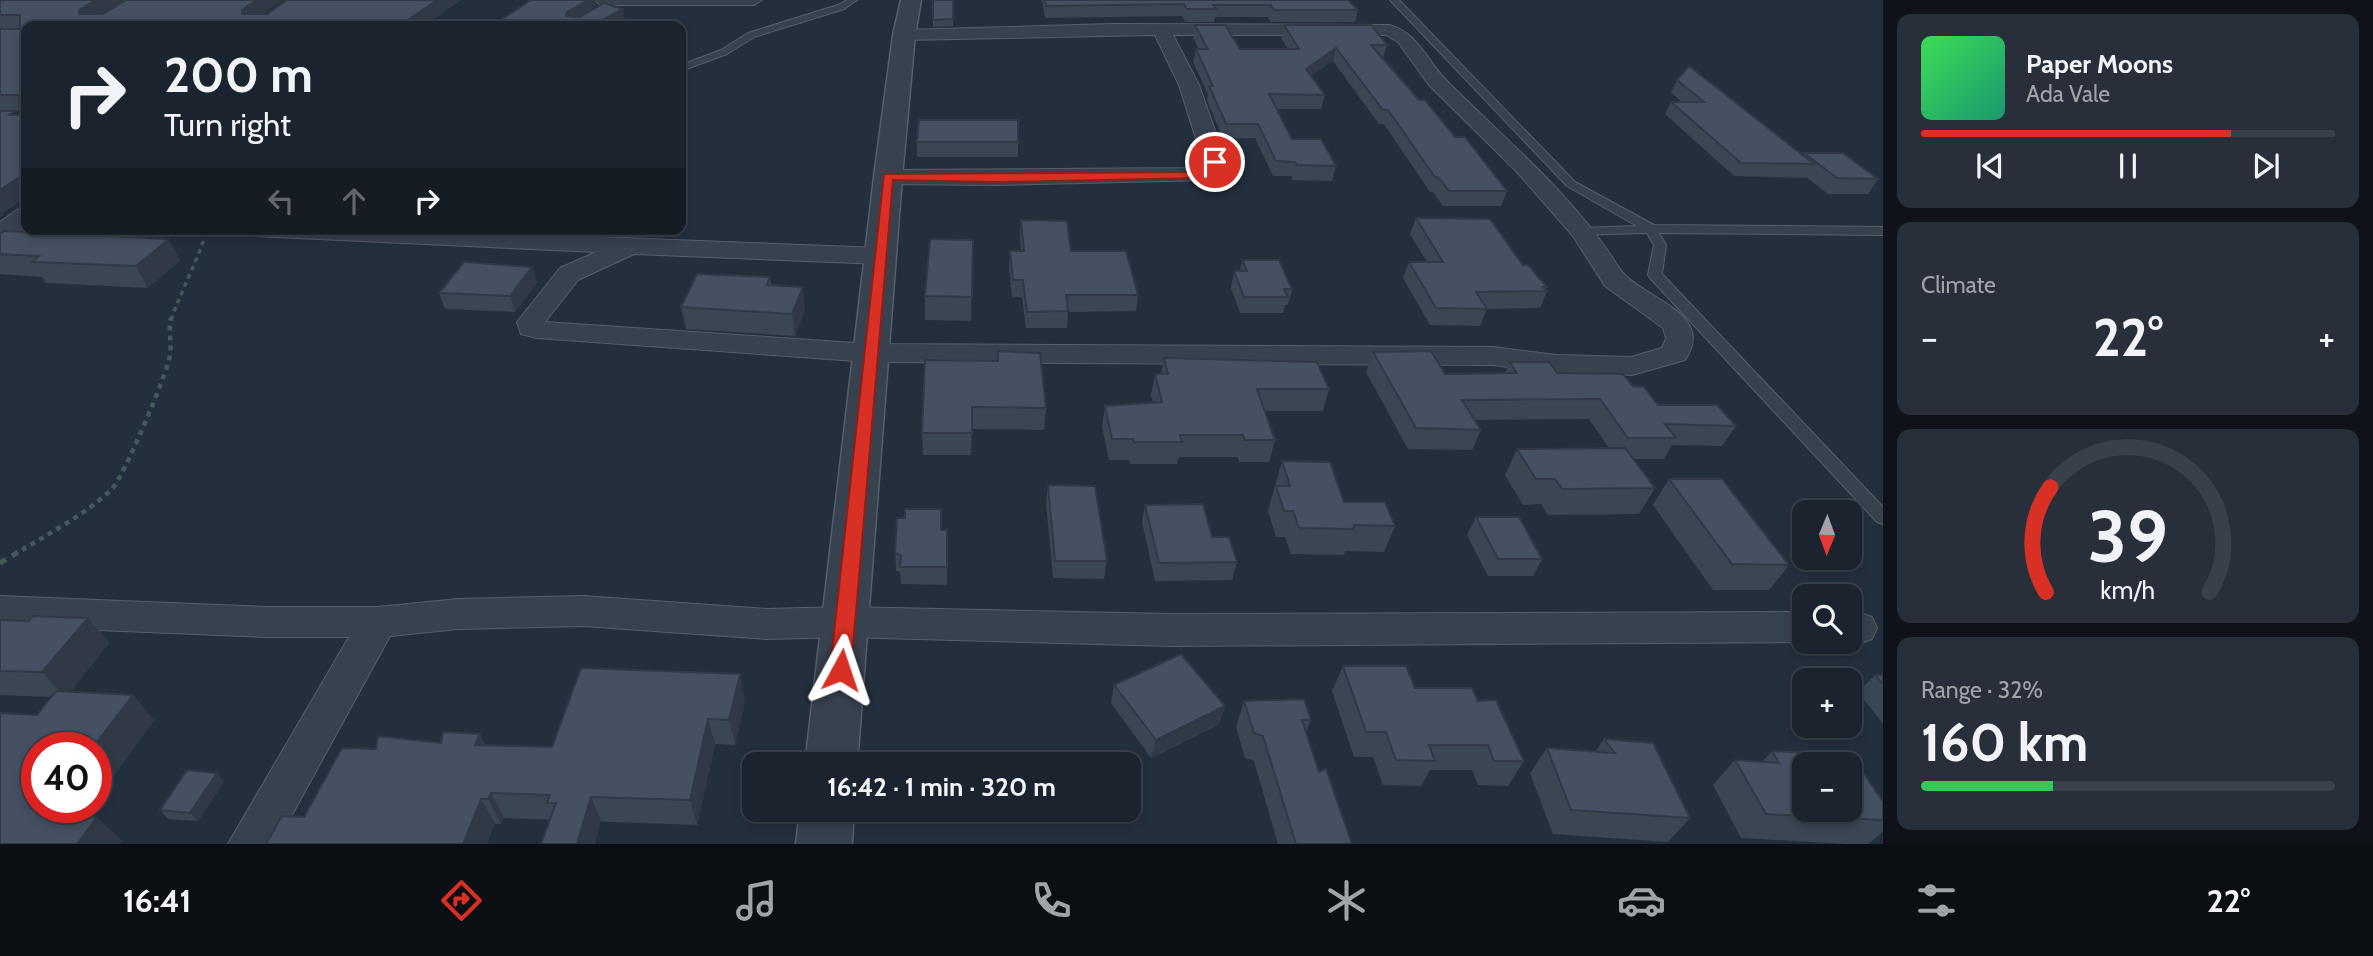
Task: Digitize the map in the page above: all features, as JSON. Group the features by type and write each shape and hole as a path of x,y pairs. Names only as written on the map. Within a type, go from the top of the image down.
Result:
{"street":[{"path":"609,3 754,0"},
{"path":"832,752 888,177 904,35 911,0"},
{"path":"629,247 569,274 531,322 531,328 870,353 1493,356 1556,364 1632,366 1675,354 1680,338 1676,324 1614,279 1583,232 1500,141 1436,81 1398,34 1377,30 1112,29 904,35"},
{"path":"888,177 1201,175 1215,162 1189,85 1162,31"},
{"path":"0,233 21,218"},
{"path":"379,235 881,256"},
{"path":"0,611 265,622 377,622 508,612 583,611 766,624 845,622 1171,630 1792,628"},
{"path":"251,844 377,622"},
{"path":"824,844 826,822"}],"lane":[{"path":"686,66 724,52 751,35 841,7 853,0"},
{"path":"1394,0 1571,184 1651,229 1660,246 1656,275 1883,518"},
{"path":"1583,232 1651,229 1883,231"}],"path":[{"path":"0,563 93,506 115,486 166,373 171,352 168,337 171,318 185,282 197,263 205,235"}],"building":[{"path":"0,0 96,0 79,10 79,14 103,14 126,0 257,0 242,10 242,14 267,14 287,0 437,0 406,21 21,21 19,109 19,95 0,95 0,29 20,29 20,15 0,15"},
{"path":"531,0 589,0 567,12 566,16 580,17 604,3 623,9 600,21 500,21"},
{"path":"933,0 953,0 953,19 933,20"},
{"path":"1045,0 1348,0 1358,10 1274,10 1271,5 1213,5 1216,9 1187,9 1184,4 1046,6"},
{"path":"1195,25 1225,25 1240,49 1299,49 1284,25 1371,25 1387,45 1371,45 1419,100 1425,100 1455,137 1465,137 1507,191 1449,191 1438,177 1435,177 1388,110 1383,110 1336,48 1306,69 1325,95 1269,94 1292,139 1321,139 1336,166 1297,165 1295,162 1276,161 1258,124 1226,124 1196,49 1208,49"},
{"path":"1689,66 1814,164 1741,163 1671,102 1704,102 1677,80"},
{"path":"0,111 15,111 9,115 21,115 21,176 0,190"},
{"path":"919,120 1018,120 1018,142 917,142"},
{"path":"1804,153 1843,153 1878,179 1837,178"},
{"path":"1416,218 1490,219 1523,265 1528,265 1547,287 1543,287 1547,291 1476,292 1487,309 1436,308 1409,262 1443,262"},
{"path":"1021,220 1067,221 1071,251 1126,251 1138,295 1066,295 1068,311 1027,312 1023,280 1013,280 1010,251 1024,251"},
{"path":"4,231 21,232 21,235 169,239 136,266 32,262 39,256 0,254 0,234"},
{"path":"930,239 973,240 972,297 925,296"},
{"path":"1242,260 1279,260 1292,289 1284,289 1288,297 1244,297 1234,271 1247,271"},
{"path":"464,262 532,267 510,296 439,293"},
{"path":"697,274 770,277 767,285 803,287 792,314 681,307"},
{"path":"998,351 1040,353 1046,408 972,407 972,433 922,433 925,360 998,361"},
{"path":"1431,351 1445,374 1517,373 1510,362 1549,362 1557,373 1623,374 1633,386 1644,387 1658,405 1717,405 1736,426 1665,424 1676,438 1628,438 1600,399 1462,400 1481,430 1416,428 1373,352"},
{"path":"1164,358 1317,362 1329,389 1257,389 1275,440 1245,440 1243,435 1180,435 1182,442 1112,439 1105,406 1162,402 1155,374 1168,374"},
{"path":"1625,448 1655,488 1562,489 1555,479 1536,479 1517,449"},
{"path":"1282,461 1330,462 1344,502 1385,502 1395,526 1354,525 1353,529 1299,528 1293,511 1284,511 1276,486 1290,486"},
{"path":"1669,479 1722,479 1789,565 1732,564"},
{"path":"1048,485 1095,486 1107,561 1055,561"},
{"path":"1203,504 1212,537 1229,537 1237,562 1159,563 1145,505"},
{"path":"905,509 941,509 941,530 947,530 947,567 900,567 901,555 895,553 897,518 905,518"},
{"path":"1476,517 1519,517 1542,559 1498,559"},
{"path":"33,616 88,618 42,672 0,671 0,620 29,621"},
{"path":"1181,654 1225,706 1156,740 1114,685"},
{"path":"1343,666 1406,666 1415,688 1472,688 1478,701 1496,700 1524,761 1494,761 1488,745 1429,745 1435,761 1396,760 1386,732 1366,732"},
{"path":"581,668 740,674 729,720 708,719 690,800 591,797 577,843 590,844 541,844 556,803 547,803 550,795 491,793 488,799 481,799 463,844 266,844 282,816 304,817 342,748 376,749 378,736 441,743 443,732 480,734 475,745 552,747"},
{"path":"1875,675 1883,675 1883,684"},
{"path":"56,691 133,695 105,732 21,732 21,823 93,823 77,844 0,844 0,713 37,715"},
{"path":"1304,699 1311,720 1302,720 1319,772 1326,769 1352,844 1296,844 1263,736 1254,733 1244,701"},
{"path":"1604,739 1653,743 1690,818 1571,810 1547,748 1615,753"},
{"path":"1772,751 1792,752 1792,815 1766,814 1735,760 1779,763"},
{"path":"187,770 217,773 190,813 160,810"},
{"path":"1862,775 1865,775 1883,802 1883,820 1862,819"}],"route":[{"path":"841,670 888,177 1201,175 1215,162"}]}
